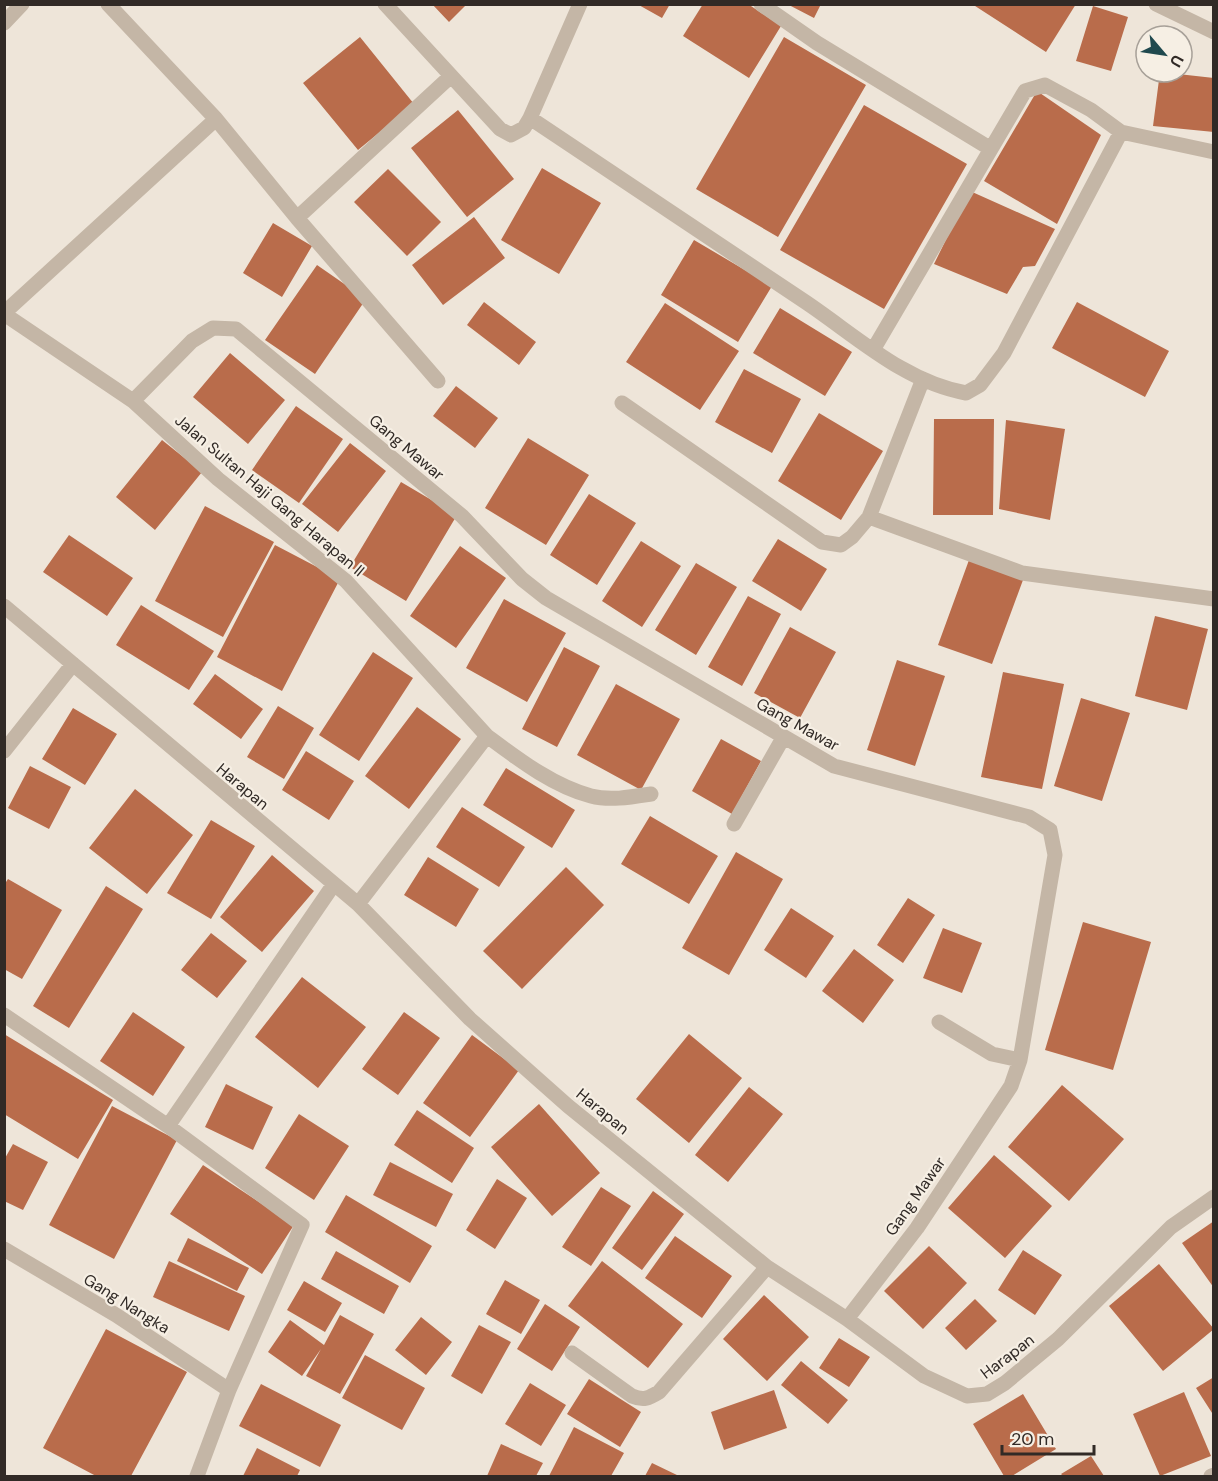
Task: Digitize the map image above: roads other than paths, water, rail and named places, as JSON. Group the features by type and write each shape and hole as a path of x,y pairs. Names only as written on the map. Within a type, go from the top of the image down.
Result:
{"street":[{"path":"4,23 22,4"},
{"path":"108,4 216,118 297,218 438,381"},
{"path":"385,4 500,129 511,135 524,128 530,118 580,4"},
{"path":"761,4 818,43 991,148"},
{"path":"1156,4 1214,32"},
{"path":"297,218 452,76"},
{"path":"873,350 1025,91 1045,85 1091,110 1121,132 1214,152"},
{"path":"4,314 216,118"},
{"path":"530,118 819,311 873,350 923,379 947,390 966,393 980,385 1004,353 1105,157 1121,132"},
{"name":"Jalan Sultan Haji Gang Harapan II","path":"4,314 133,401 218,479 346,581 487,736 517,759 566,786 592,796 629,798 651,794"},
{"name":"Gang Mawar","path":"133,401 192,341 213,328 236,329 462,516 522,579 546,598 834,766 1029,817 1050,830 1054,855 1020,1060 1011,1086 917,1228 847,1319"},
{"path":"622,403 822,542 841,545 852,537 869,517 923,379"},
{"path":"869,517 1022,573 1214,599"},
{"name":"Harapan","path":"4,606 358,904 470,1019 568,1106 767,1266 847,1319 924,1376 967,1396 987,1394 1005,1383 1058,1339 1171,1227 1214,1197"},
{"path":"4,752 73,664"},
{"path":"358,904 487,736"},
{"path":"734,824 783,738"},
{"path":"168,1126 334,884"},
{"path":"4,1015 168,1126 302,1225 229,1389 197,1476"},
{"path":"939,1022 992,1054 1020,1060"},
{"name":"Gang Nangka","path":"4,1249 116,1315 229,1389"},
{"path":"572,1353 632,1396 641,1400 648,1398 659,1392 767,1266"}]}
